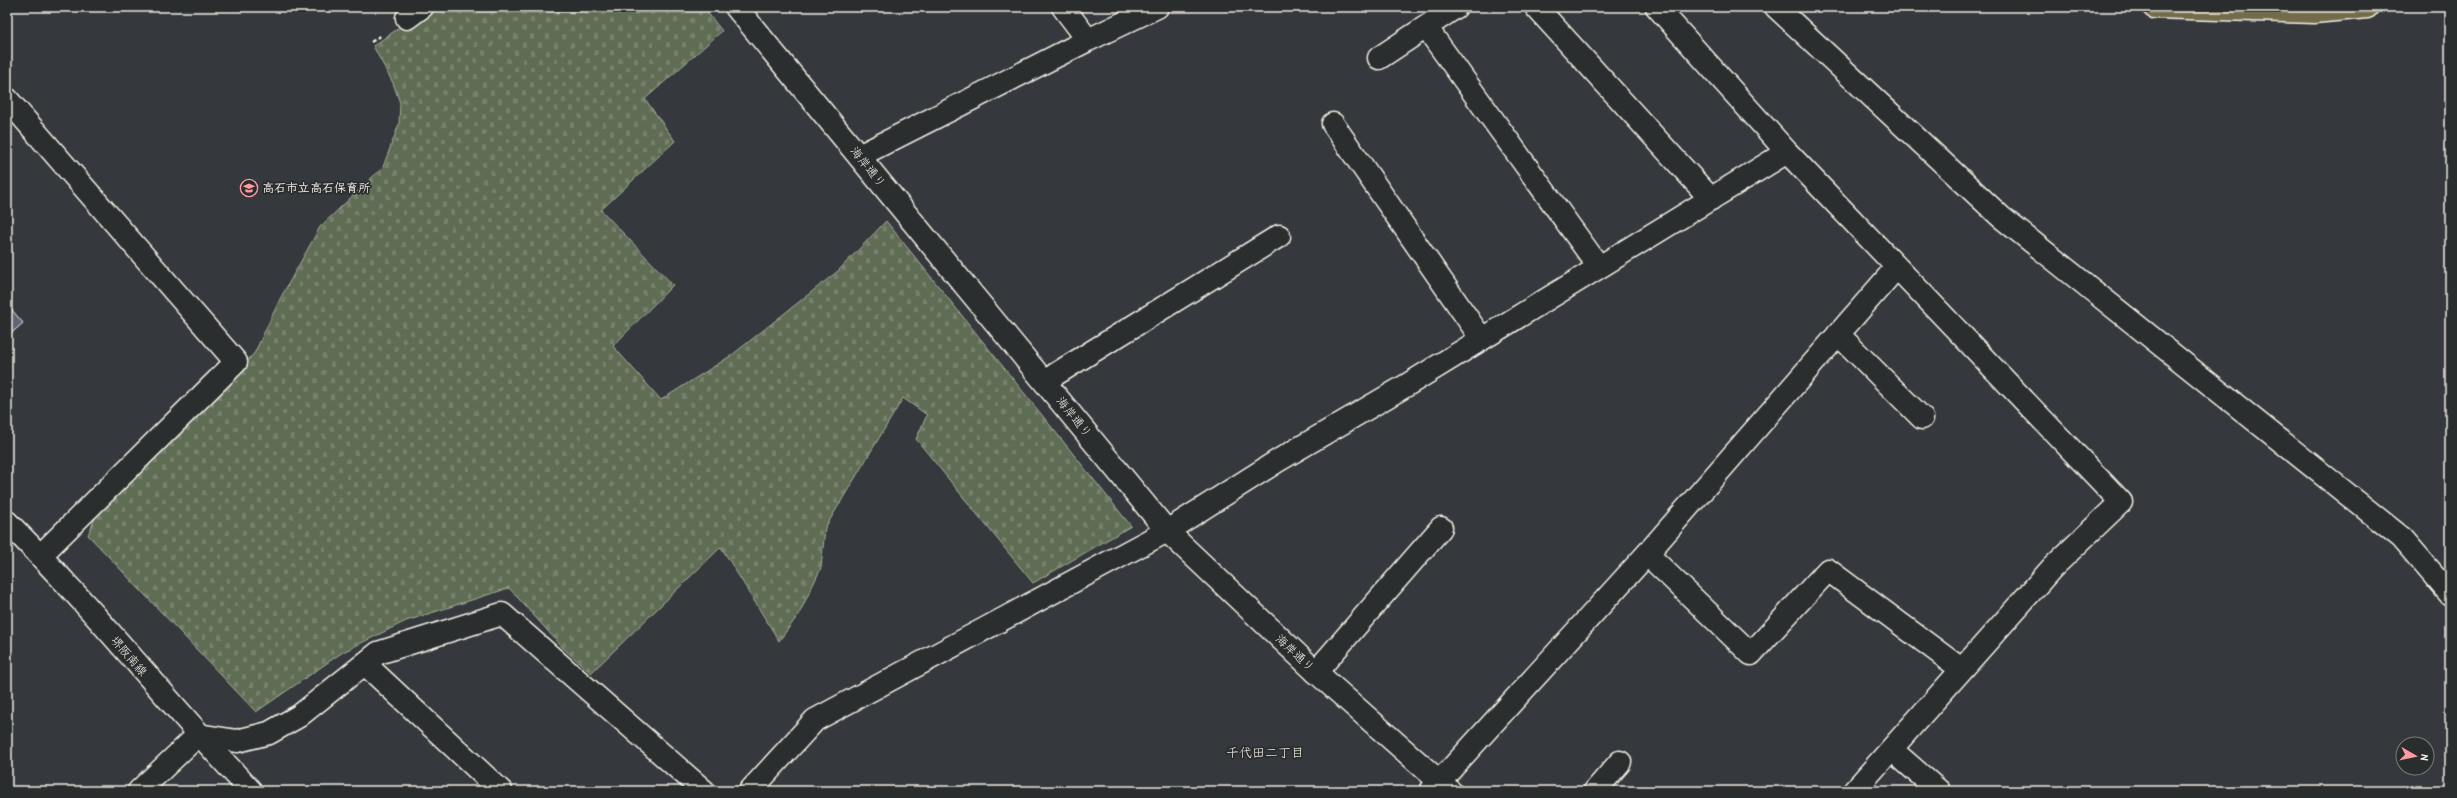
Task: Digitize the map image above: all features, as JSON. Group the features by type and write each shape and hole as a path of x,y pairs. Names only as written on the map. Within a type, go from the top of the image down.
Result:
{"main road":[{"path":"2154,7 2314,12 2367,7"}],"street":[{"name":"海岸通り","path":"736,7 1167,531 1440,788"},
{"path":"1063,7 1088,40"},
{"path":"860,156 1088,40 1157,7"},
{"path":"1379,58 1456,7"},
{"path":"1536,7 1711,199"},
{"path":"1657,7 1787,152 1896,268 2121,502 2052,568 1854,791"},
{"path":"1776,7 2001,217 2402,538 2450,594"},
{"path":"1426,27 1599,267"},
{"path":"7,99 236,362 41,555"},
{"path":"1333,124 1481,338"},
{"path":"750,791 815,720 1167,531 1278,460 1787,152"},
{"path":"1056,374 1279,236"},
{"path":"1440,788 1647,554 1896,268"},
{"path":"1838,334 1922,418"},
{"name":"堺阪南線","path":"7,522 41,555 198,735 251,791"},
{"path":"1316,672 1441,528"},
{"path":"1647,554 1750,654 1828,570 1961,670"},
{"path":"139,791 198,735 237,741 269,733 299,716 378,653 502,614 704,791"},
{"path":"365,664 501,791"},
{"path":"1892,750 1939,791"},
{"path":"1595,791 1620,762"}],"green space":[{"path":"429,7 703,7 722,31 645,99 675,141 601,210 673,285 613,346 661,400 732,355 838,271 886,221 1131,526 1033,583 916,439 927,415 903,398 825,528 821,568 799,614 779,641 721,547 591,673 564,649 509,588 406,621 343,652 256,712 88,535 95,518 231,381 255,352 280,299 320,227 383,167 399,124 400,103 393,83 373,46"}],"building":[{"path":"7,304 23,323 7,337"}],"place":[{"name":"高石市立高石保育所","path":"249,188"}],"district":[{"name":"千代田二丁目","path":"1265,752"}]}
